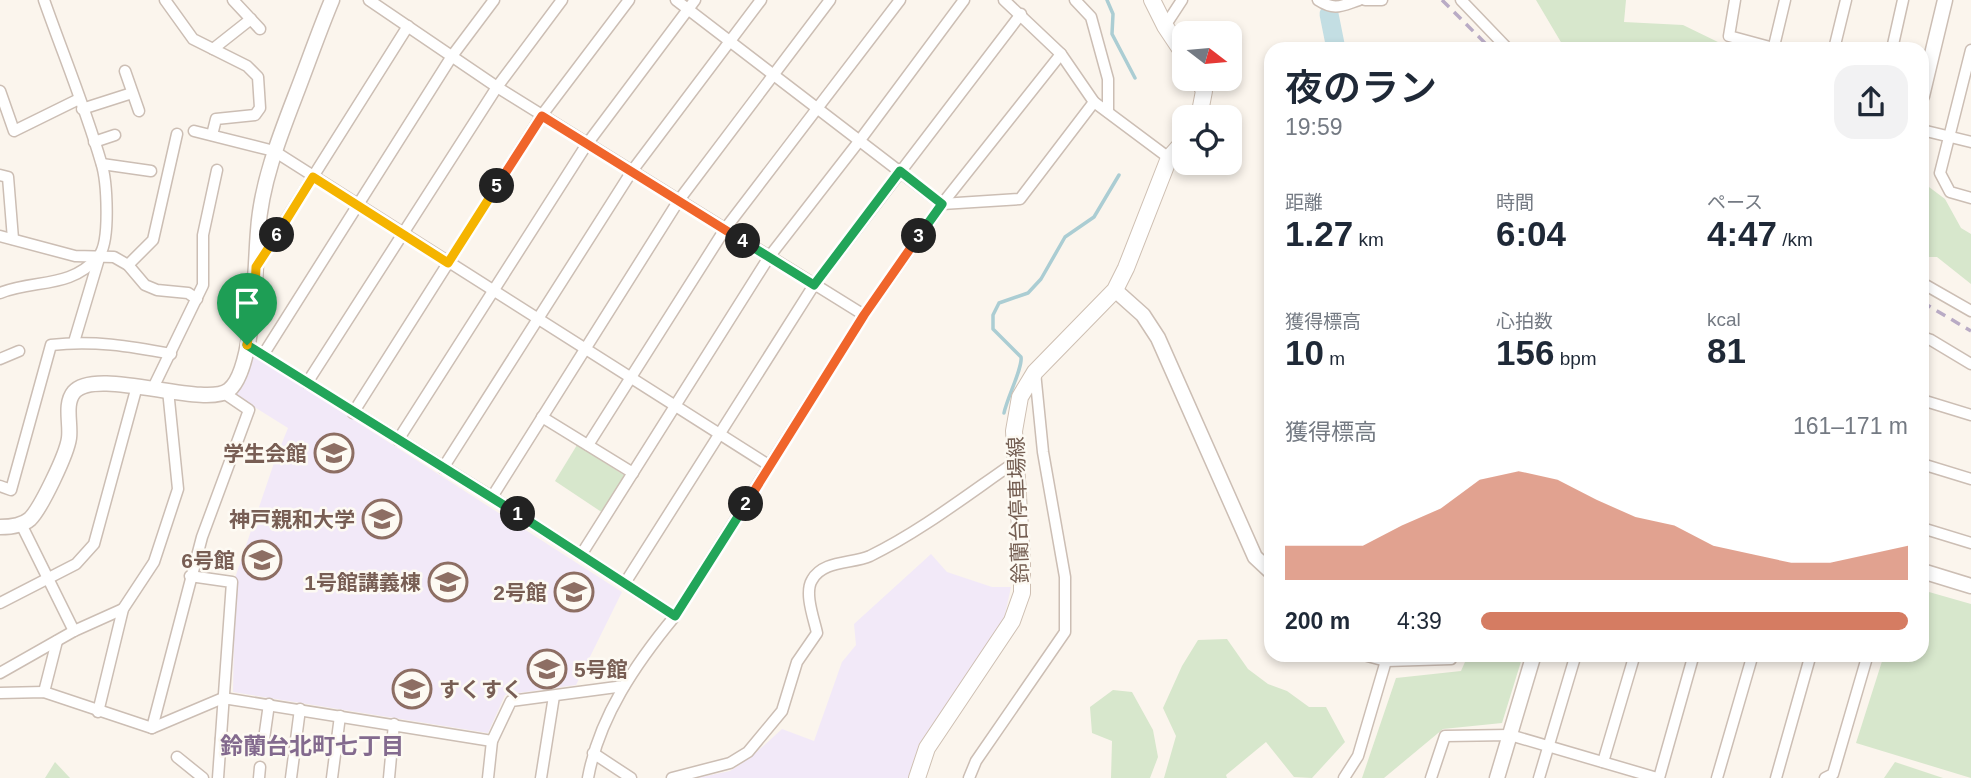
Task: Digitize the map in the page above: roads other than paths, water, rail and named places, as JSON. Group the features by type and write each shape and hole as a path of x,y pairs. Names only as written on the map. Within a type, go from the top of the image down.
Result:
{"main road":[{"path":"1152,0 1172,36"},
{"name":"鈴蘭台停車場線","path":"917,778 927,748 1012,621 1021,593 1022,561 1014,462 1014,431 1020,397 1035,372 1115,290 1172,155"}],"street":[{"path":"44,0 102,164 107,201 105,234 74,342"},
{"path":"165,0 193,38 247,66 258,77 260,108 255,115 216,119 212,135"},
{"path":"233,0 260,29"},
{"path":"0,528 21,524 33,515 65,454 69,437 69,406 74,392 89,383 209,395 224,393 238,377 247,345 255,290 258,228 274,151 332,0"},
{"path":"369,0 542,116 864,315"},
{"path":"262,355 452,56 494,0"},
{"path":"307,383 497,87 562,0"},
{"path":"353,413 542,116 629,0"},
{"path":"676,0 691,4 730,40 942,204 1020,199 1094,102"},
{"path":"443,468 632,171 761,0"},
{"path":"492,497 679,200 830,0"},
{"path":"588,445 725,229 900,0"},
{"path":"582,555 769,257 964,0"},
{"path":"1004,0 1061,54 1094,102 1169,158"},
{"path":"1075,0 1091,17 1108,79 1108,112"},
{"path":"1165,26 1182,0"},
{"path":"1318,0 1328,7 1336,8 1359,0"},
{"path":"1365,0 1382,0"},
{"path":"1461,0 1501,42"},
{"path":"1735,0 1729,36 1752,42"},
{"path":"1776,42 1785,0"},
{"path":"1836,42 1846,0"},
{"path":"1894,42 1903,0"},
{"path":"1929,67 1945,0"},
{"path":"398,440 587,144 691,4"},
{"path":"625,583 814,285 1021,14"},
{"path":"213,49 251,19"},
{"path":"256,267 408,26"},
{"path":"1971,50 1940,173 1950,192 1971,198"},
{"path":"588,778 602,727 624,686 657,637 675,616 864,315 942,204 1061,54"},
{"path":"125,71 139,111"},
{"path":"0,92 14,131 80,104 132,93"},
{"path":"194,131 274,151 769,466"},
{"path":"1929,132 1971,142"},
{"path":"128,265 153,240 177,134"},
{"path":"94,142 115,135"},
{"path":"102,164 151,171"},
{"path":"98,712 123,609 154,562 178,489 161,389 171,354 203,285 203,235 218,170"},
{"path":"0,175 8,177 13,239"},
{"path":"0,236 75,256 114,257 128,265 145,285 157,290 188,293 197,299"},
{"path":"0,293 67,280 100,255"},
{"path":"1929,286 1971,311"},
{"path":"1115,290 1143,315 1158,338 1255,557 1264,565"},
{"path":"1929,340 1971,364"},
{"path":"0,486 11,490 51,345 74,342 121,344 171,354"},
{"path":"247,345 492,497 675,616"},
{"path":"0,359 19,351"},
{"path":"969,778 976,761 1065,632 1065,577 1043,452 1035,372"},
{"path":"0,603 76,564 94,544 137,386"},
{"path":"152,728 190,576 249,410 224,393"},
{"path":"1929,402 1971,415"},
{"path":"542,417 633,473"},
{"path":"672,778 730,763 748,752 782,712 797,662 817,633 809,592 811,580 822,570 844,561 858,562 889,547 1014,462"},
{"path":"1929,466 1971,479"},
{"path":"21,524 74,632"},
{"path":"1929,530 1971,543"},
{"path":"1929,573 1971,586"},
{"path":"190,576 232,582 218,778"},
{"path":"0,673 74,632 123,609"},
{"path":"44,692 57,641"},
{"path":"1344,778 1358,756 1386,662"},
{"path":"1497,778 1532,662"},
{"path":"1539,778 1574,662"},
{"path":"1603,762 1633,662"},
{"path":"1431,778 1445,736 1510,735 1658,778 1692,662"},
{"path":"1717,778 1751,662"},
{"path":"1776,778 1809,662"},
{"path":"1825,778 1833,774 1866,662"},
{"path":"488,778 492,741 511,701 624,686"},
{"path":"0,693 44,692 152,728 223,698 492,741"},
{"path":"541,778 554,696"},
{"path":"264,739 269,705"},
{"path":"291,778 300,709"},
{"path":"332,778 341,716"},
{"path":"389,778 394,724"},
{"path":"220,739 250,748"},
{"path":"593,753 631,778"},
{"path":"177,757 203,778"}],"waterway":[{"path":"1107,0 1113,14 1112,34 1135,78"},
{"path":"1329,14 1335,42"},
{"path":"1004,413 1020,368 1021,357 993,329 993,315 999,303 1028,293 1041,279 1065,237 1094,217 1119,175"}],"railway":[{"path":"1442,0 1484,42"},
{"path":"1929,306 1971,331"}],"place":[{"name":"学生会館","path":"334,453"},
{"name":"神戸親和大学","path":"382,519"},
{"name":"6号館","path":"262,560"},
{"name":"1号館講義棟","path":"448,582"},
{"name":"2号館","path":"574,592"},
{"name":"5号館","path":"547,669"},
{"name":"すくすく","path":"412,689"}],"district":[{"name":"鈴蘭台北町七丁目","path":"312,746"}]}
